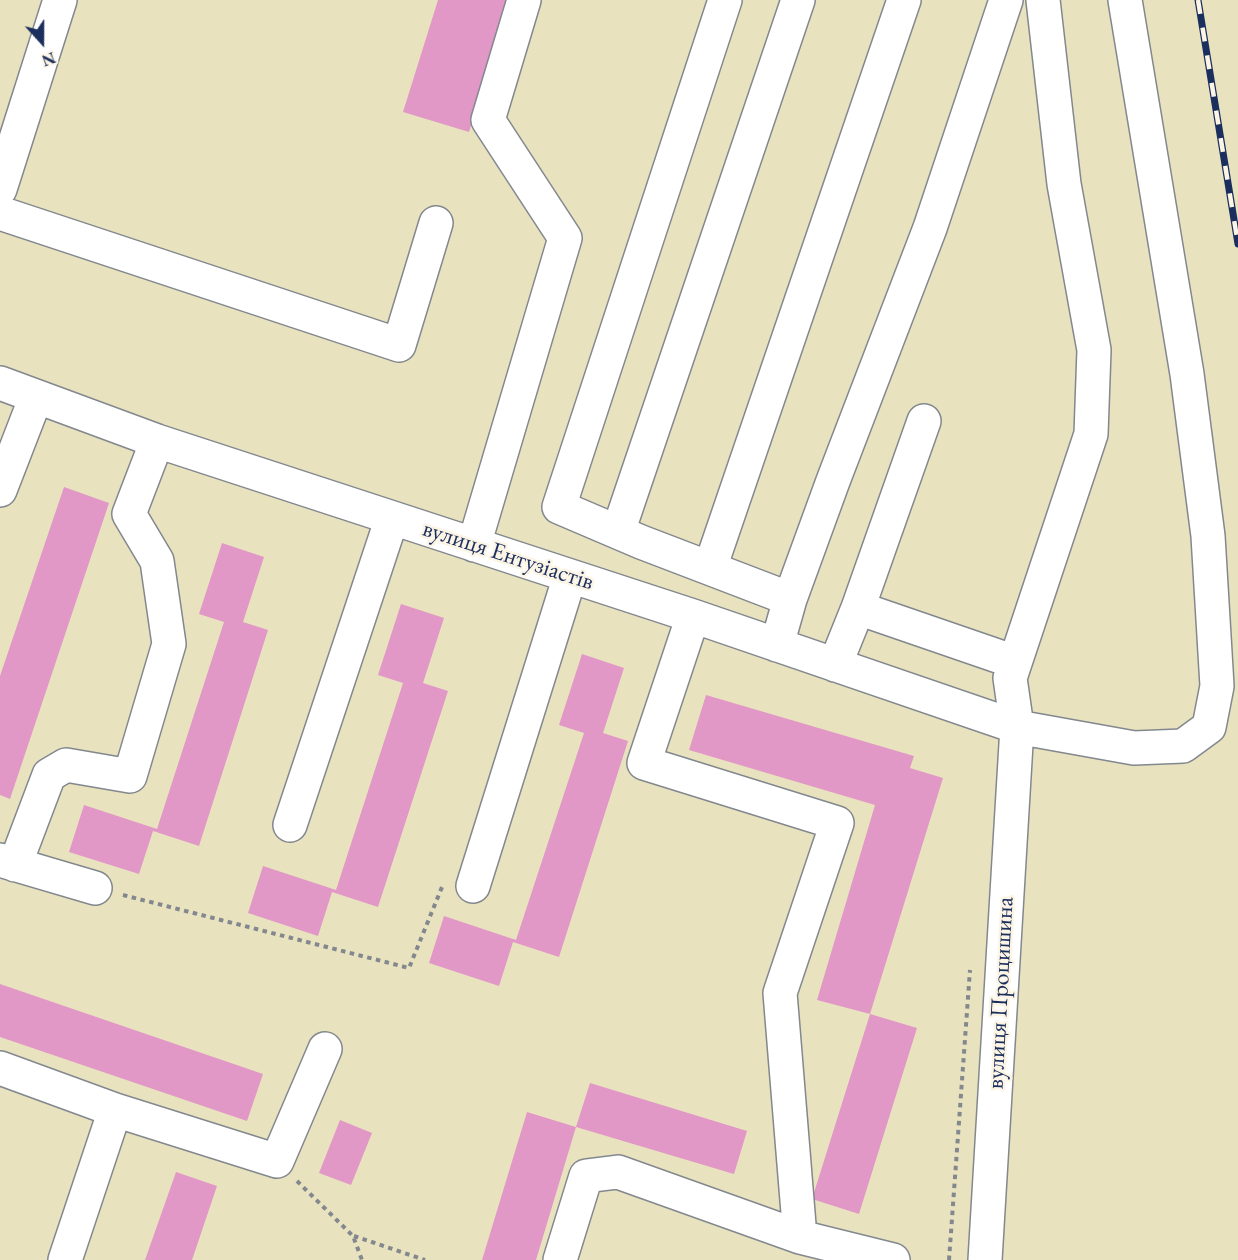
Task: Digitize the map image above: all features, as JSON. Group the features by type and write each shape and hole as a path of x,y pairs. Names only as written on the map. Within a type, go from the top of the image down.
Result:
{"street":[{"path":"0,189 60,0"},
{"path":"474,544 565,238 488,120 524,0"},
{"path":"725,0 559,507 790,599"},
{"path":"618,532 798,0"},
{"path":"710,568 903,0"},
{"path":"777,645 790,599 833,481 930,228 1006,0"},
{"name":"вулиця Процишина","path":"985,1260 1017,727 1010,678 1091,434 1094,350 1064,184 1043,0"},
{"name":"вулиця Ентузіастів","path":"0,383 157,441 693,616 1017,727 1134,748 1183,746 1209,727 1217,686 1208,536 1187,374 1125,0"},
{"path":"0,213 399,345 436,223"},
{"path":"0,490 36,397"},
{"path":"835,664 858,608 924,421"},
{"path":"95,888 7,862 49,775 66,765 130,776 169,644 157,561 129,514 157,441"},
{"path":"290,825 392,518"},
{"path":"473,886 570,576"},
{"path":"858,608 1015,662"},
{"path":"693,616 644,763 837,823 780,993 800,1237"},
{"path":"0,1068 115,1110 277,1161 325,1048"},
{"path":"65,1260 115,1110"},
{"path":"560,1260 586,1176 618,1172 800,1237 893,1260"}],"path":[{"path":"95,888 409,968 442,887 473,886"},
{"path":"949,1260 970,963"},
{"path":"277,1161 353,1236 362,1260"},
{"path":"353,1236 425,1260"}],"building":[{"path":"438,0 511,0 469,132 403,112"},
{"path":"64,487 109,503 10,799 0,795 0,676"},
{"path":"222,543 264,557 243,622 268,630 199,846 153,831 139,874 69,852 84,805 157,829 224,622 199,614"},
{"path":"401,604 444,618 423,683 448,691 378,907 332,892 318,936 248,913 263,866 336,890 403,683 378,675"},
{"path":"582,654 624,668 603,733 628,741 559,957 513,942 499,986 429,963 444,916 516,940 584,733 559,725"},
{"path":"706,695 914,756 910,768 943,778 870,1014 817,1000 875,805 689,750"},
{"path":"0,984 263,1074 247,1121 0,1037"},
{"path":"870,1014 917,1028 859,1214 812,1199"},
{"path":"590,1083 747,1131 734,1174 576,1127"},
{"path":"527,1112 576,1127 536,1260 482,1260"},
{"path":"340,1120 372,1133 351,1185 319,1173"},
{"path":"176,1172 217,1186 192,1260 145,1260"}],"railway":[{"path":"1198,0 1238,244"}]}
